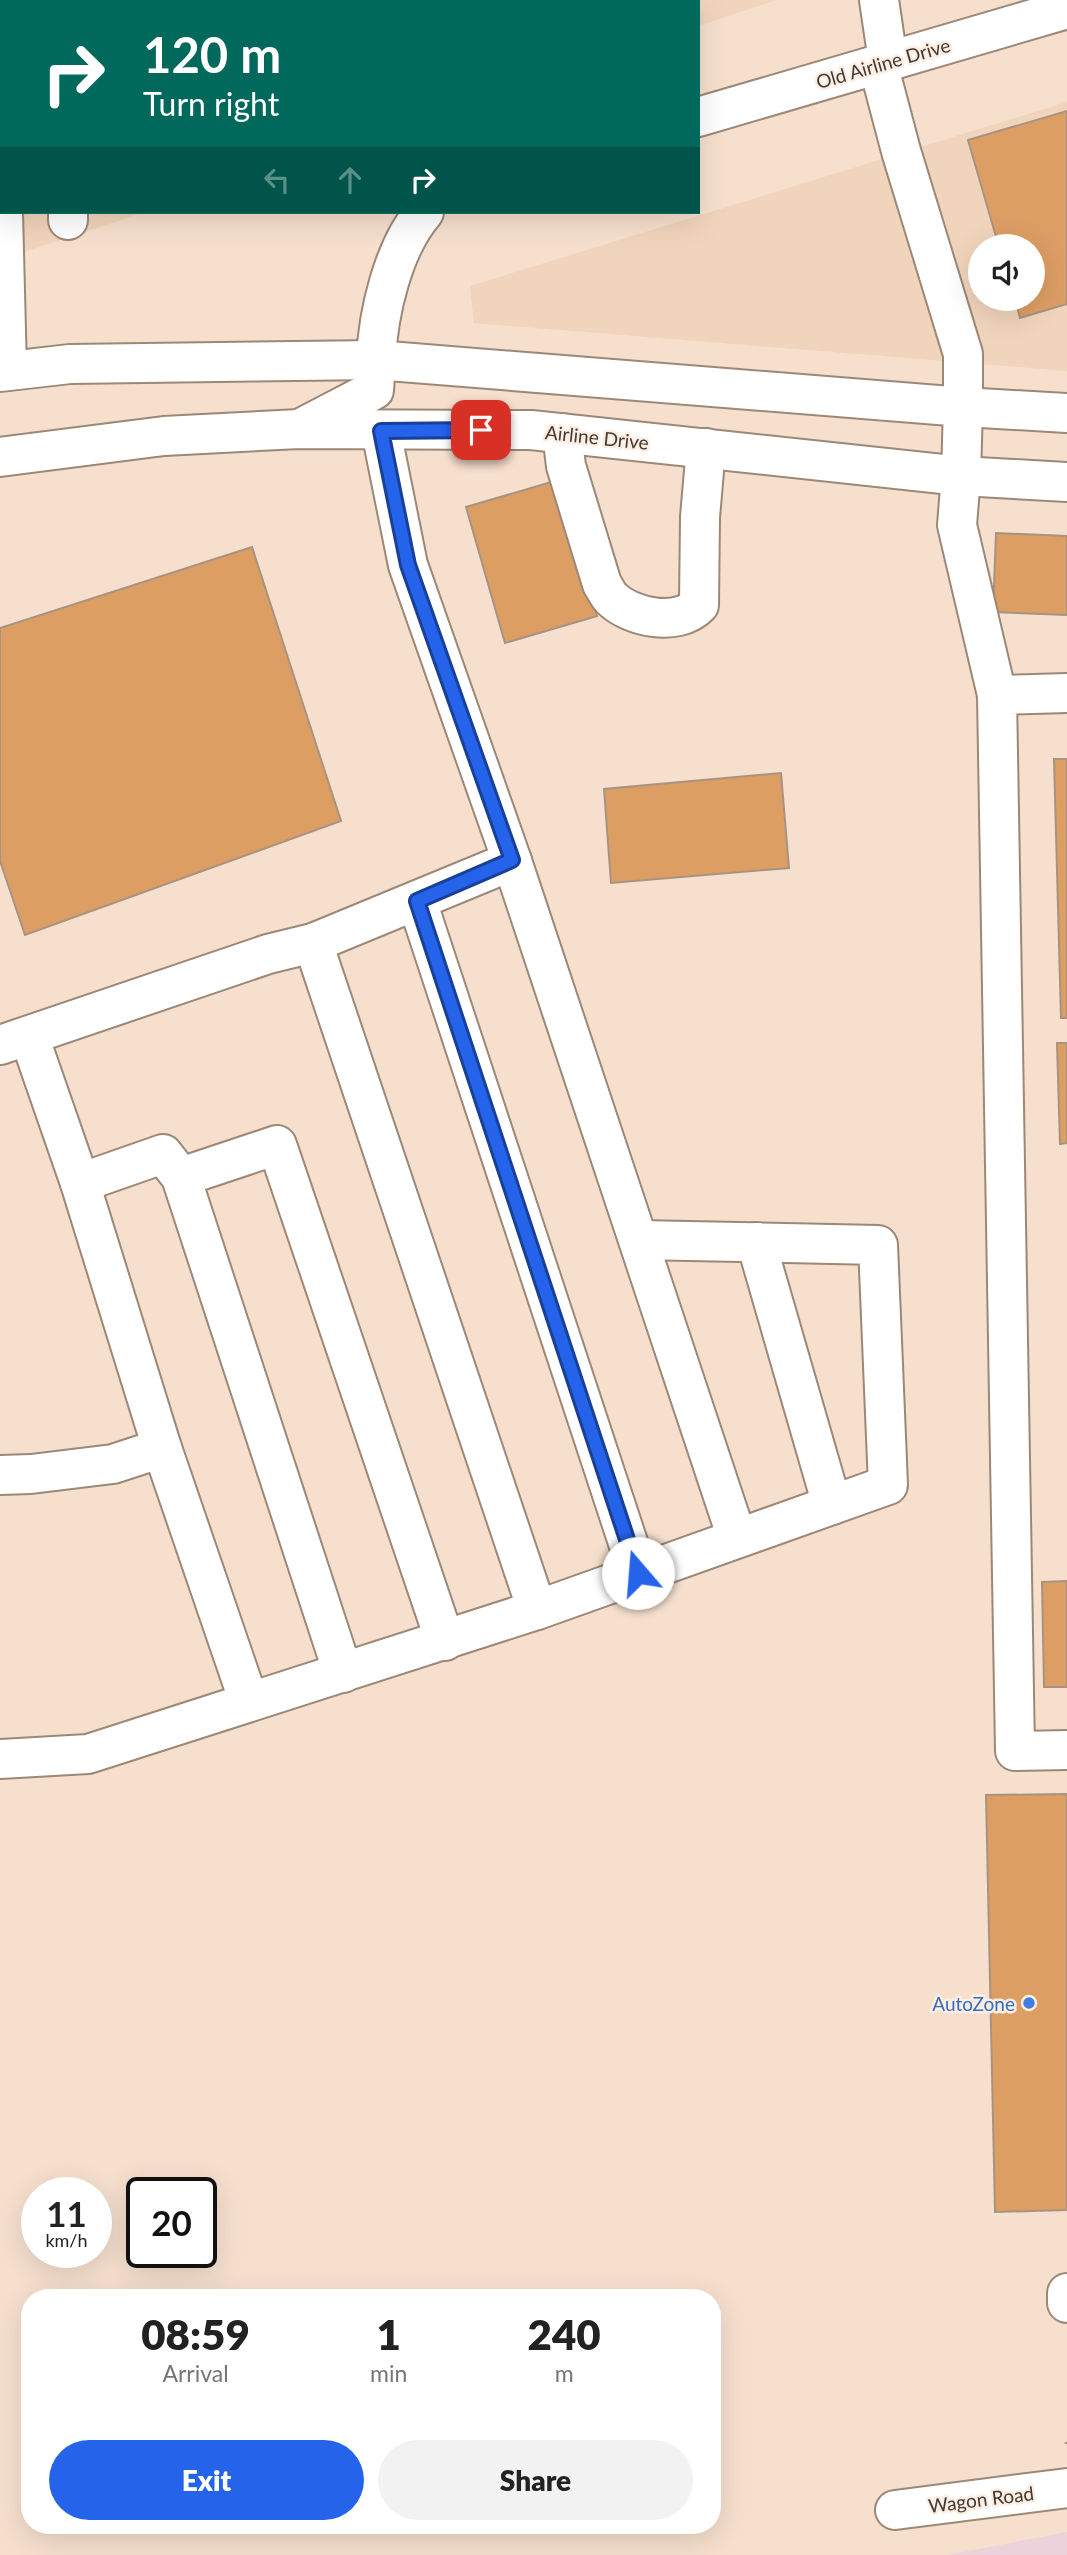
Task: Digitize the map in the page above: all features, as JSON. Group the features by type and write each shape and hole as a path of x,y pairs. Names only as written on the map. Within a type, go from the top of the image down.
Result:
{"main road":[{"path":"879,0 883,63 901,151 963,354 961,476 957,525 997,695 1015,1751 1067,1750"},
{"name":"Old Airline Drive","path":"700,116 1067,9"},
{"path":"299,429 374,390 376,338 398,252 423,214"},
{"path":"2,226 4,371 70,365 376,360 1067,413"},
{"name":"Airline Drive","path":"0,457 164,436 299,429 531,430 961,476 1067,482"},
{"path":"381,431 408,565 512,860 737,1538"},
{"path":"562,433 566,466 602,584 611,598 618,603 663,619 685,616 699,605 700,517 706,448"},
{"path":"997,695 1067,693"},
{"path":"249,1702 162,1448 80,1183 15,1040 268,954 313,943 512,860"},
{"path":"417,901 638,1573"},
{"path":"313,943 537,1610"},
{"path":"181,1177 278,1145 444,1641"},
{"path":"80,1183 163,1154 181,1177 343,1673"},
{"path":"0,1759 88,1754 537,1610 888,1485 878,1245 639,1240"},
{"path":"756,1242 832,1505"},
{"path":"0,1475 113,1464 162,1448"},
{"path":"1067,2293 1067,2303"},
{"name":"Wagon Road","path":"895,2510 1067,2488"}],"shaded area":[{"path":"700,0 777,0 700,25"},
{"path":"1067,102 1067,371 474,323 470,286"},
{"path":"0,214 139,214 0,260"},
{"path":"1067,2532 1067,2555 948,2555"}],"building":[{"path":"1067,111 1067,304 1045,311 1045,234 995,234 968,140"},
{"path":"1018,311 1044,311 1020,318"},
{"path":"558,480 597,616 505,643 466,507"},
{"path":"996,533 1067,536 1067,615 993,612"},
{"path":"252,547 341,821 25,935 0,861 0,628"},
{"path":"1054,759 1067,759 1067,1018 1061,1018"},
{"path":"781,773 789,868 611,883 604,789"},
{"path":"1057,1043 1067,1043 1067,1143 1060,1144"},
{"path":"1067,1581 1067,1687 1044,1687 1042,1582"},
{"name":"AutoZone","path":"1067,1794 1067,2210 995,2212 986,1795"}],"place":[{"name":"AutoZone","path":"1029,2003"}],"route":[{"path":"481,430 381,431 408,565 512,860 417,901 638,1573"}]}
